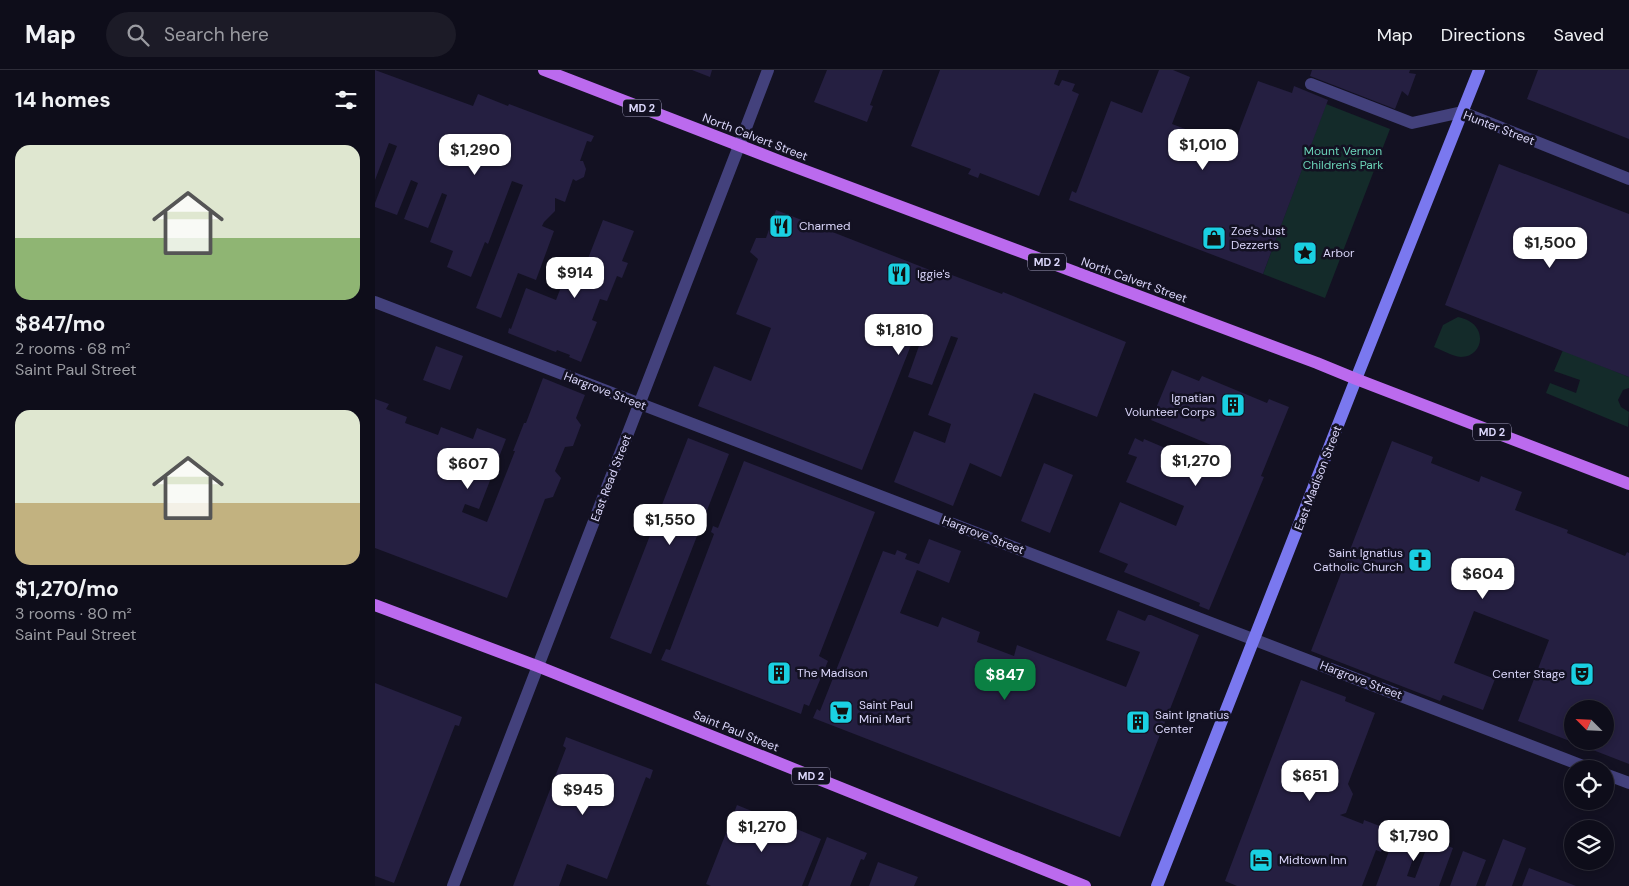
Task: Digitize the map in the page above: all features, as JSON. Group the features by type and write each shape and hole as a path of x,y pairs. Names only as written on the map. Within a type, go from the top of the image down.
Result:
{"main road":[{"name":"North Calvert Street","path":"544,70 739,146 1317,362 1356,379 1629,484"},
{"name":"East Madison Street","path":"1157,886 1479,70"},
{"name":"Saint Paul Street","path":"375,605 537,666 1085,886"}],"street":[{"name":"East Read Street","path":"453,886 768,70"},
{"name":"Hunter Street","path":"1311,84 1412,123 1462,112 1629,179"},
{"name":"Hargrove Street","path":"375,302 1568,760"},
{"path":"1614,777 1629,783"}],"green space":[{"name":"Mount Vernon Children's Park","path":"1326,104 1390,129 1325,298 1263,274"},
{"path":"1458,317 1468,320 1475,325 1480,337 1478,348 1468,356 1461,357 1434,347 1443,325"},
{"path":"1563,350 1629,377 1629,388 1623,390 1618,400 1621,407 1629,412 1628,427 1546,393 1550,383 1576,393 1580,380 1554,371"}],"building":[{"path":"375,70 473,106 478,94 594,136 591,142 587,141 580,161 583,161 586,169 584,177 576,181 573,179 565,202 555,198 555,211 542,226 554,231 536,280 518,273 501,318 476,308 523,185 512,181 488,244 485,242 471,277 447,267 453,251 430,242 447,195 442,193 428,228 404,219 418,183 411,180 397,215 375,207 397,146 389,143 375,180"},
{"path":"692,70 712,70 710,77"},
{"path":"827,70 883,70 870,105 873,106 867,122 814,102"},
{"path":"940,70 1059,70 1054,84 1059,86 1062,80 1075,84 1072,91 1079,94 1039,196 980,173 978,178 968,174 971,169 911,146"},
{"path":"1159,70 1173,70 1190,77 1172,124 1233,147 1258,81 1292,93 1294,86 1328,100 1263,274 1069,200 1072,191 1076,193 1111,101 1142,113"},
{"path":"1312,70 1410,70 1409,73 1416,74 1408,96 1402,91 1395,109 1310,76"},
{"path":"1538,70 1629,70 1629,139 1527,99"},
{"path":"1499,164 1629,214 1629,377 1445,305"},
{"path":"776,210 935,272 936,269 1002,294 1003,292 1126,342 1097,417 1034,393 1001,477 970,463 953,506 894,482 914,431 945,443 951,424 928,415 958,338 951,336 932,385 908,377 920,343 913,340 862,470 698,406 714,366 751,381 771,328 736,314 758,259 750,252 756,238 766,238"},
{"path":"603,220 634,231 622,261 628,263 622,278 617,276 607,301 600,299 592,320 597,322 581,362 569,357 570,355 557,350 556,352 553,351 508,333 526,288 556,300 561,287 575,292"},
{"path":"436,346 463,356 450,390 423,380"},
{"path":"1172,370 1199,381 1202,376 1267,403 1269,399 1289,407 1261,476 1264,477 1209,610 1199,606 1200,603 1124,572 1128,564 1099,552 1120,502 1176,526 1184,506 1126,482 1137,457 1128,454 1135,438 1143,442 1144,439 1203,464 1211,445 1151,420"},
{"path":"543,378 585,395 576,418 581,425 573,446 565,447 555,471 561,478 553,497 545,499 507,598 375,548 375,399 389,404 386,409 407,417 405,423 438,435 441,427 473,439 477,428 506,439 479,509 465,504 462,512 487,522 515,451 513,451"},
{"path":"688,438 729,454 651,654 610,638"},
{"path":"1392,441 1433,457 1431,463 1479,482 1481,476 1522,492 1515,510 1568,530 1567,533 1625,556 1627,552 1629,553 1629,764 1593,750 1614,750 1614,700 1564,700 1564,739 1518,721 1549,640 1474,611 1454,663 1495,679 1483,710 1443,695 1440,701 1311,651"},
{"path":"744,461 875,512 819,656 828,661 809,706 804,704 801,714 661,660 666,649 670,650 714,534 711,532 713,526 718,528"},
{"path":"1044,463 1073,475 1050,533 1021,521"},
{"path":"929,539 961,551 949,583 917,570 900,613 938,627 942,617 980,632 977,642 1014,656 1017,645 1126,687 1140,652 1106,640 1118,610 1145,621 1148,615 1151,615 1199,635 1120,837 813,718 817,709 820,711 883,551 895,555 897,550 907,554 905,559 919,564"},
{"path":"1301,680 1346,697 1345,701 1375,713 1348,784 1353,794 1346,813 1340,815 1363,824 1364,820 1385,828 1381,835 1387,837 1381,852 1376,850 1362,886 1237,886 1225,881"},
{"path":"375,683 462,717 459,726 455,725 394,883 375,876"},
{"path":"566,737 653,770 650,779 646,777 607,879 567,864 559,886 513,886 566,748 563,746"},
{"path":"737,805 821,839 802,886 711,886 706,884"},
{"path":"1398,827 1421,836 1407,876 1415,878 1430,839 1453,848 1439,886 1376,886"},
{"path":"827,837 867,853 864,860 861,859 850,886 808,886"},
{"path":"1503,839 1526,848 1512,886 1485,886"},
{"path":"1463,851 1486,860 1476,886 1450,886"},
{"path":"878,862 918,877 914,886 869,886"},
{"path":"1529,868 1576,886 1522,886"}],"place":[{"name":"Charmed","path":"781,226"},
{"name":"Zoe's Just Dezzerts","path":"1214,238"},
{"name":"Arbor","path":"1305,253"},
{"name":"Iggie's","path":"899,274"},
{"name":"Ignatian Volunteer Corps","path":"1233,405"},
{"name":"Saint Ignatius Catholic Church","path":"1420,560"},
{"name":"The Madison","path":"779,673"},
{"name":"Center Stage","path":"1582,674"},
{"name":"Saint Paul Mini Mart","path":"841,712"},
{"name":"Saint Ignatius Center","path":"1138,722"},
{"name":"Midtown Inn","path":"1261,860"}]}
